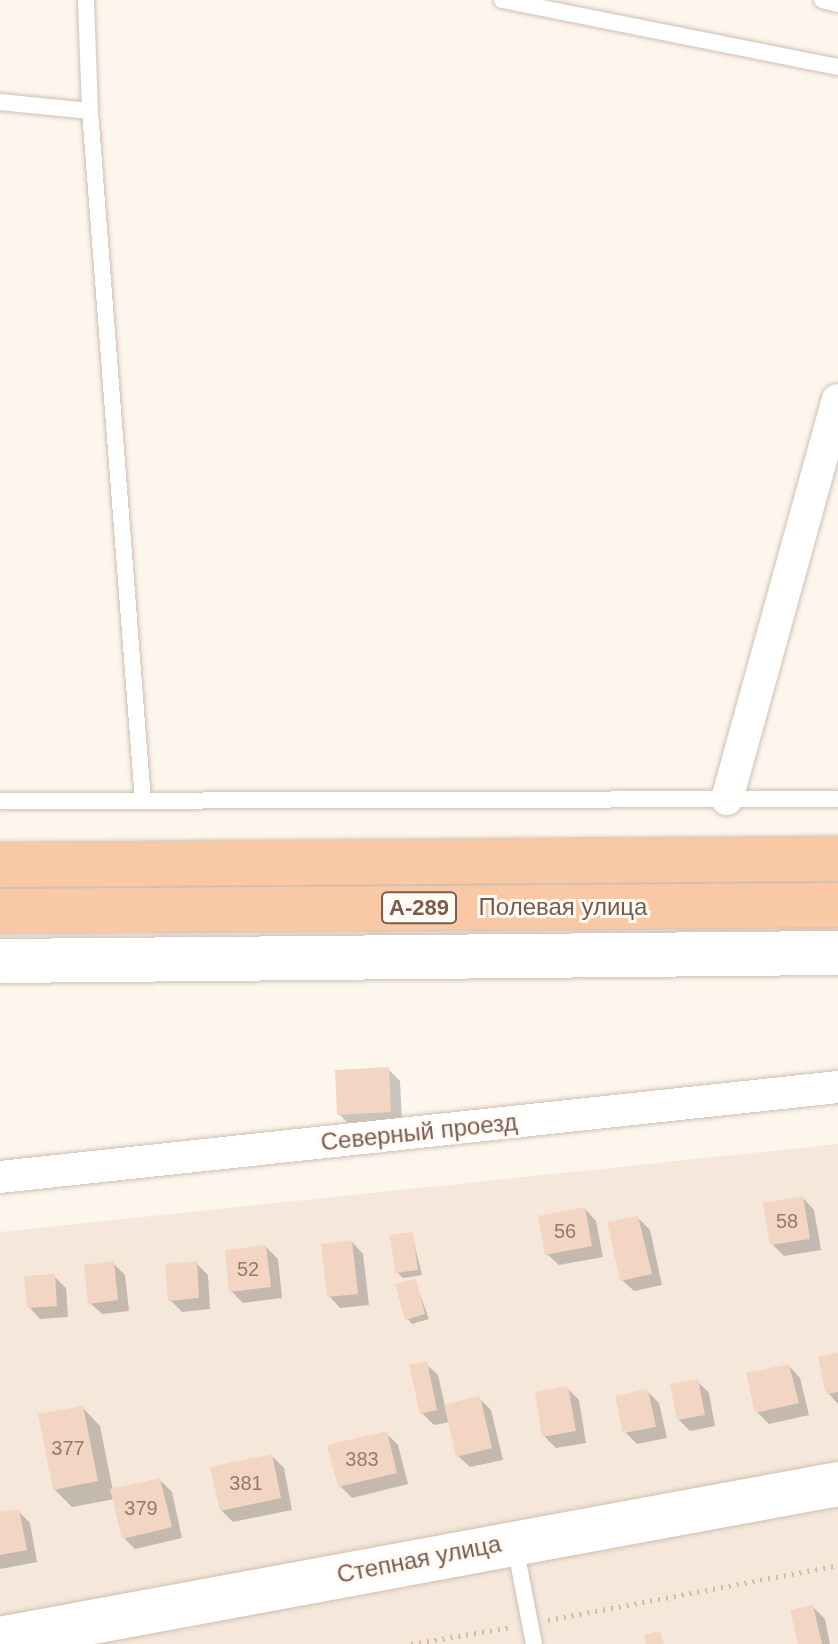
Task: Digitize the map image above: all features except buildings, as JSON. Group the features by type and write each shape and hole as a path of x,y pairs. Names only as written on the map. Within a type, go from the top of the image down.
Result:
{"highway":[{"name":"Полевая улица","path":"0,865 838,859"},
{"name":"Полевая улица","path":"0,911 838,905"}],"main road":[{"path":"0,961 838,953"},
{"name":"Степная улица","path":"0,1639 514,1540 838,1484"}],"street":[{"path":"727,799 838,400"},
{"name":"Северный проезд","path":"0,1177 838,1087"}],"lane":[{"path":"86,0 90,111 143,801"},
{"path":"502,0 838,67"},
{"path":"822,0 838,4"},
{"path":"0,102 90,111"},
{"path":"0,801 838,799"},
{"path":"514,1540 534,1644"}],"path":[{"path":"411,1644 838,1565"}],"shaded area":[{"path":"838,1144 838,1644 0,1644 0,1232"}]}
